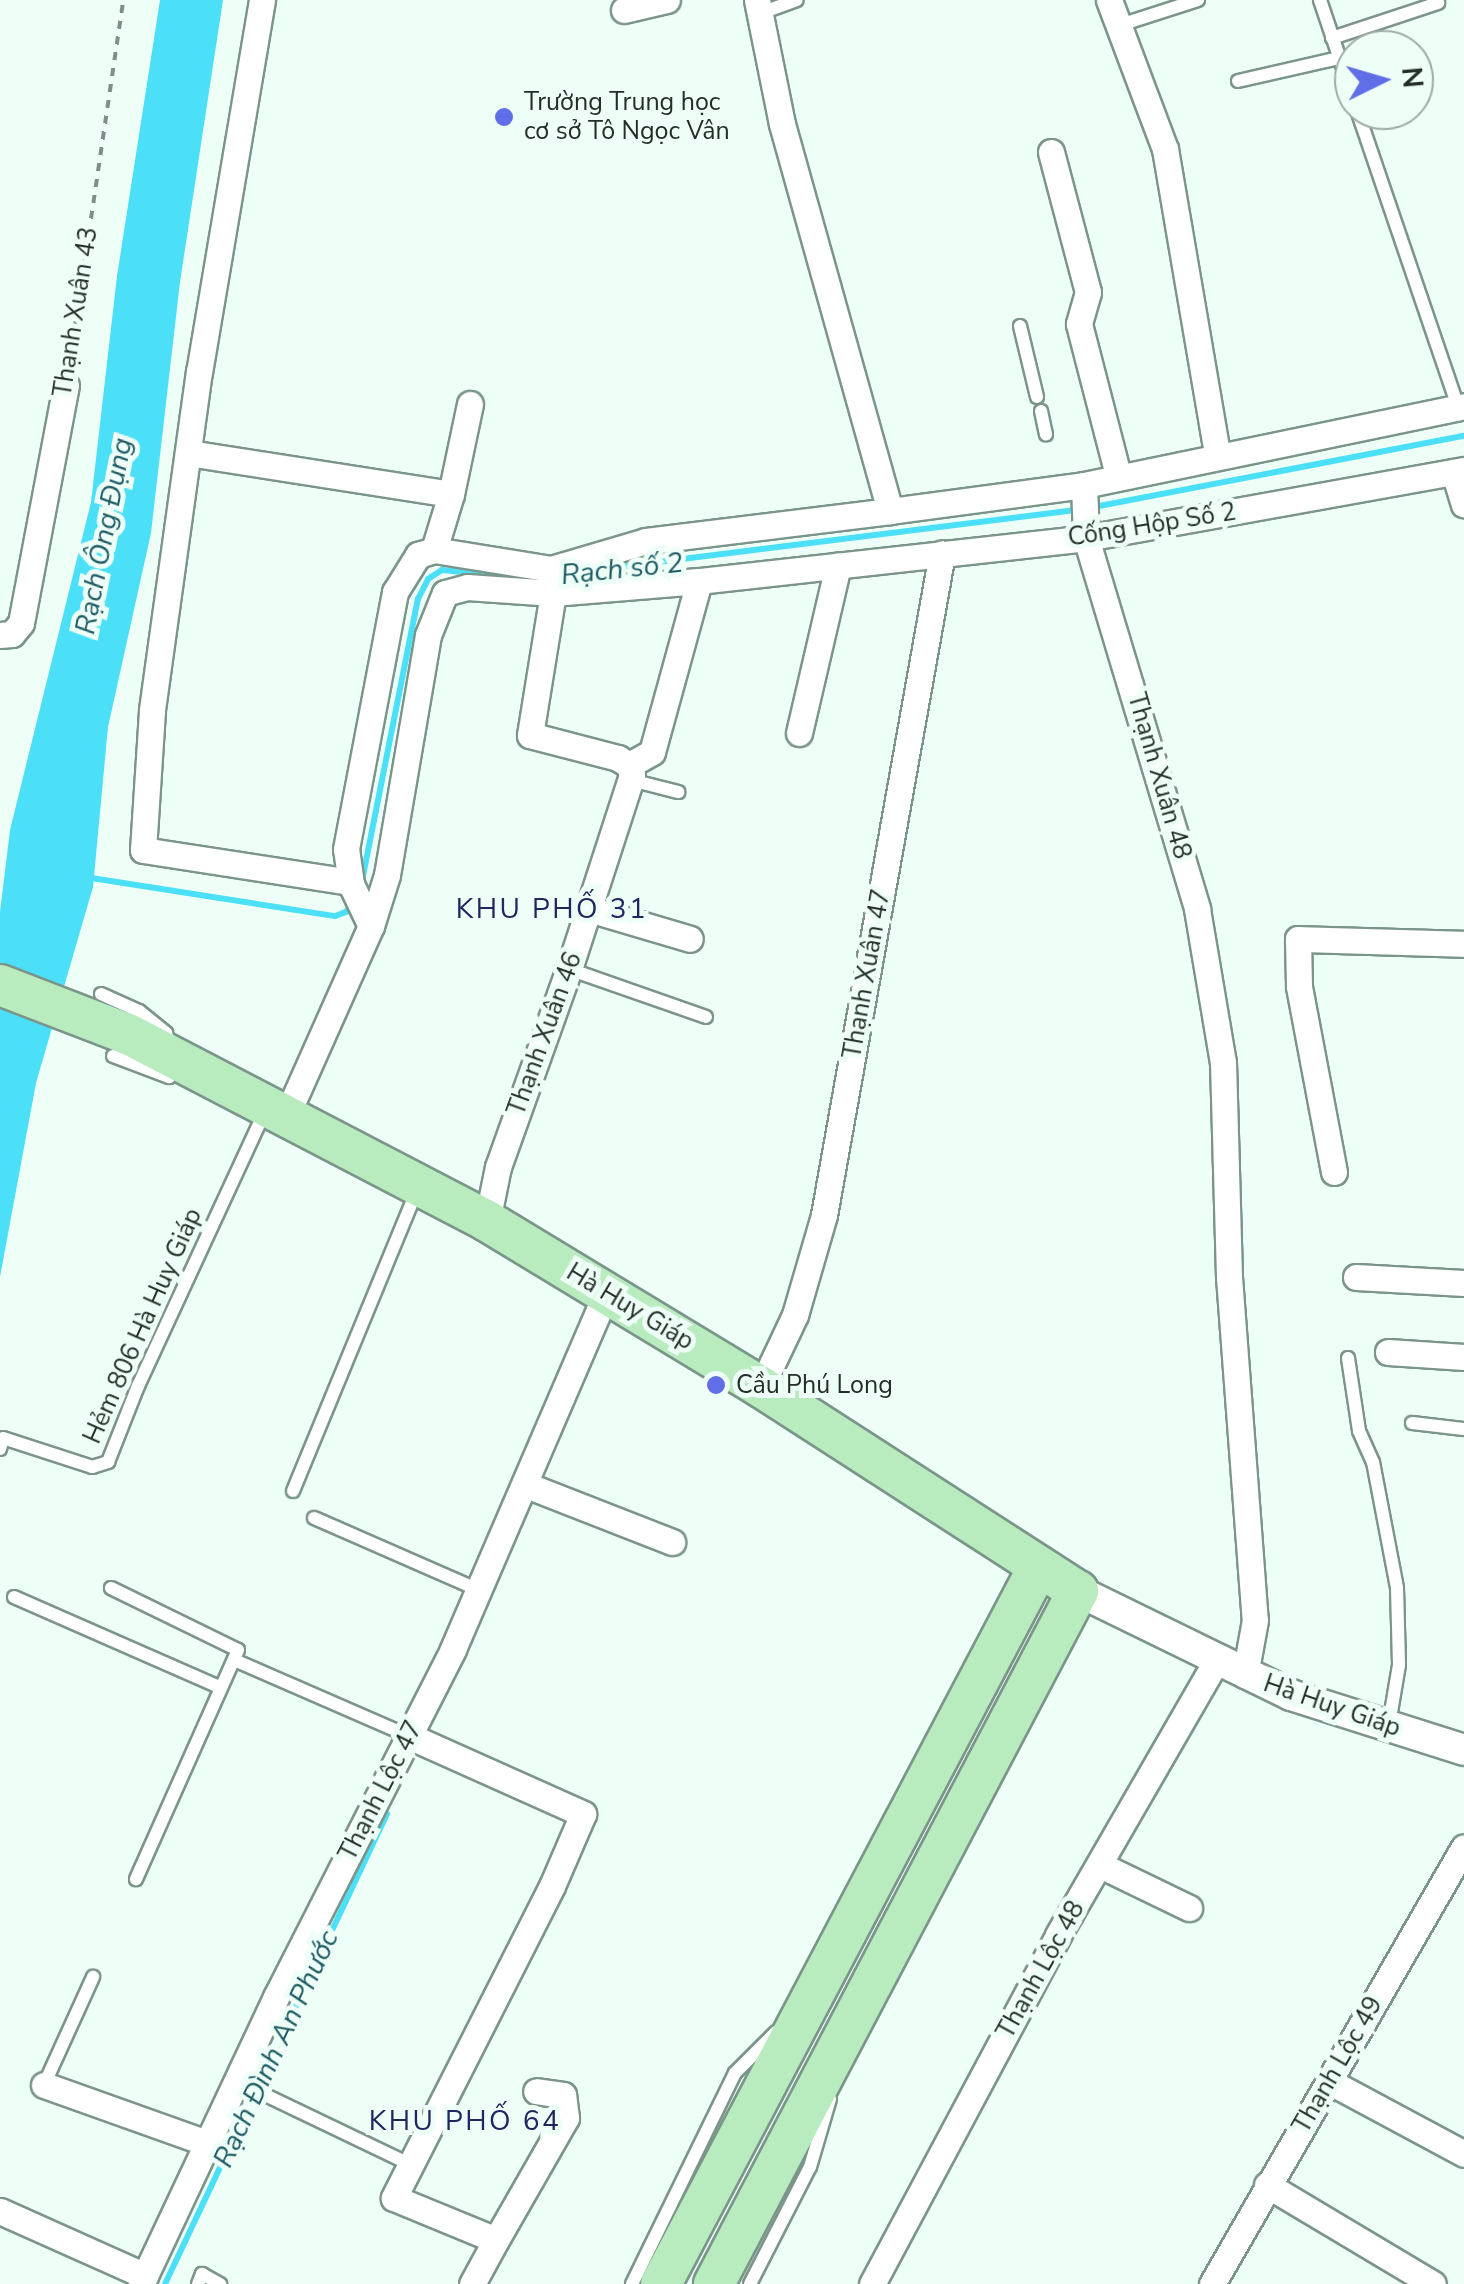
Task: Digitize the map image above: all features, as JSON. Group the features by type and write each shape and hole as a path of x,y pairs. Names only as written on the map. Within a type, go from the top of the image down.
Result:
{"main road":[{"name":"Hà Huy Giáp","path":"0,985 121,1046 174,1060 487,1221 761,1387 1078,1591"},
{"path":"661,2284 1039,1566"},
{"path":"714,2284 1078,1591"}],"street":[{"path":"262,0 152,711 144,850 350,883"},
{"path":"624,10 667,0"},
{"path":"1109,0 1165,150 1217,454"},
{"path":"759,6 782,124 890,511"},
{"path":"1051,152 1088,292 1079,324 1118,475"},
{"name":"Thạnh Xuân 43","path":"10,629 66,385"},
{"path":"434,550 452,494 470,404"},
{"path":"276,1114 387,875 428,635 437,607 454,588 552,581 646,541 890,511 1118,475 1461,406"},
{"path":"189,453 452,494"},
{"path":"1459,471 1464,505"},
{"name":"Cống Hộp Số 2","path":"552,581 699,581 1086,538 1459,471"},
{"name":"Thạnh Xuân 48","path":"1066,481 1196,909 1222,1062 1229,1277 1255,1620 1246,1675"},
{"path":"366,917 350,883 346,849 396,592 418,555 434,550 552,581"},
{"name":"Thạnh Xuân 47","path":"761,1387 795,1315 824,1215 942,553"},
{"path":"799,734 838,565"},
{"path":"552,581 530,735 630,772"},
{"name":"Thạnh Xuân 46","path":"487,1221 498,1168 589,909 630,772 652,752 699,581"},
{"path":"589,909 690,939"},
{"path":"1334,1172 1299,986 1298,939 1464,944"},
{"path":"1356,1277 1464,1283"},
{"name":"Thạnh Lộc 47","path":"143,2280 207,2143 248,2086 526,1485 607,1292"},
{"path":"1388,1352 1464,1357"},
{"path":"526,1485 672,1542"},
{"name":"Hà Huy Giáp","path":"1078,1591 1246,1675 1464,1750"},
{"name":"Thạnh Lộc 48","path":"872,2284 1216,1661"},
{"path":"409,1736 583,1814 394,2198 496,2240"},
{"name":"Thạnh Lộc 49","path":"1212,2284 1464,1847"},
{"path":"1100,1865 1189,1908"},
{"path":"1330,2082 1464,2154"},
{"path":"44,2086 207,2143"},
{"path":"472,2284 566,2118 562,2095 536,2091"},
{"path":"1267,2186 1433,2284"},
{"path":"0,2211 143,2280"}],"lane":[{"path":"759,6 797,0"},
{"path":"1117,26 1198,0"},
{"path":"1320,0 1334,44"},
{"path":"1332,38 1438,3"},
{"path":"1238,81 1334,59"},
{"path":"1364,130 1461,406"},
{"path":"1020,326 1046,434"},
{"path":"630,772 678,792"},
{"path":"569,969 706,1017"},
{"path":"101,994 139,1010 166,1032 174,1060"},
{"name":"Hẻm 806 Hà Huy Giáp","path":"2,1444 92,1467 108,1462 138,1386 276,1114"},
{"path":"293,1491 418,1188"},
{"path":"1348,1358 1359,1430 1373,1462 1397,1588 1399,1665 1388,1726"},
{"path":"1412,1423 1464,1429"},
{"path":"314,1518 478,1590"},
{"path":"110,1588 238,1650 136,1880"},
{"path":"14,1597 221,1688"},
{"path":"234,1660 409,1736"},
{"path":"44,2086 93,1977"},
{"path":"632,2284 735,2073 816,1991"},
{"path":"750,2284 810,2168 856,2011"},
{"path":"248,2086 411,2165"},
{"path":"198,2284 202,2274 220,2284"}],"path":[{"name":"Thạnh Xuân 43","path":"66,385 123,0"}],"water":[{"name":"Rạch Ông Đụng","path":"160,0 223,0 180,282 151,533 108,727 93,887 36,1083 0,1277 0,912 10,830 91,502 117,276"}],"waterway":[{"name":"Rạch số 2","path":"1089,508 1464,436"},
{"name":"Rạch số 2","path":"559,578 618,567 1077,510"},
{"name":"Rạch số 2","path":"361,886 418,599 428,579 442,570 542,580"},
{"name":"Rạch số 2","path":"85,877 335,916 346,912 353,902"},
{"name":"Rạch Đình An Phước","path":"165,2284 387,1814"}],"place":[{"name":"Trường Trung học cơ sở Tô Ngọc Vân","path":"504,117"},
{"name":"Cầu Phú Long","path":"716,1385"}],"district":[{"name":"KHU PHỐ 31","path":"552,909"},
{"name":"KHU PHỐ 64","path":"465,2121"}]}
